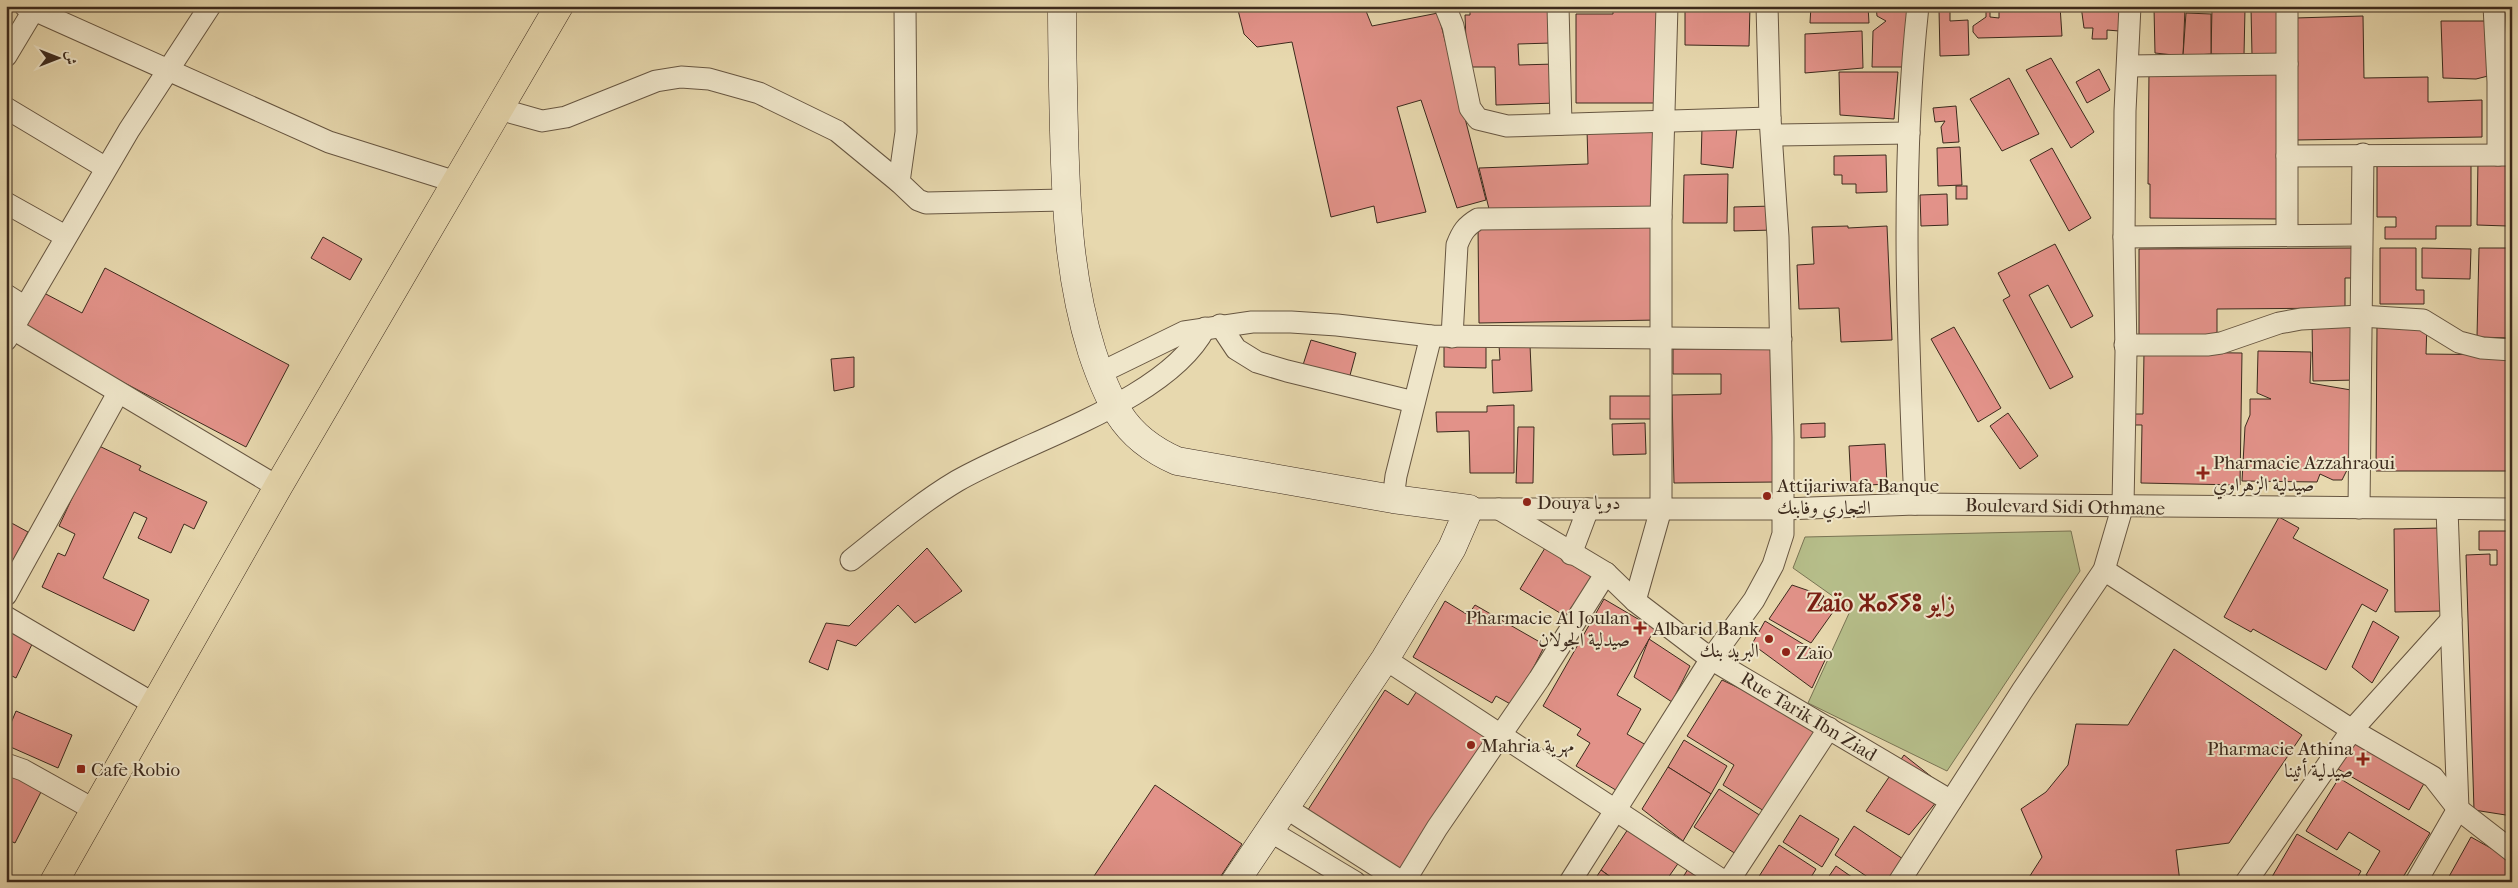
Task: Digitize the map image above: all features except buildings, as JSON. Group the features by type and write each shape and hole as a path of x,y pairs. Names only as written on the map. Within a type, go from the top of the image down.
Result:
{"highway":[{"path":"54,882 278,487 559,6"}],"street":[{"path":"210,6 106,168 65,236 10,335 118,393 278,487"},
{"path":"899,182 906,132 905,6"},
{"path":"1062,6 1065,200 1075,288 1084,326 1100,373 1115,406 1134,433 1150,447 1177,461 1393,499 1469,509 1452,548 1385,659 1235,882"},
{"path":"1445,6 1454,26 1470,108 1478,120 1507,126 1665,121 1909,133"},
{"path":"1558,6 1561,124"},
{"path":"1635,601 1661,509 1661,217 1667,6"},
{"path":"1570,882 1711,659 1754,600 1773,566 1783,534 1781,339 1767,6"},
{"path":"1915,504 1907,331 1909,133 1918,6"},
{"path":"1899,882 2022,691 2104,570 2123,506 2126,345 2124,236 2130,6"},
{"path":"2287,6 2287,236"},
{"path":"2287,156 2363,154 2505,155 2498,82 2494,6"},
{"path":"6,56 29,8 329,142 456,182"},
{"path":"2128,66 2287,64"},
{"path":"499,110 542,121 566,117 656,81 681,76 709,79 759,93 837,131 918,200 926,203 1065,200"},
{"path":"6,108 106,168"},
{"path":"2359,508 2360,235 2363,154"},
{"path":"6,203 65,236"},
{"path":"1452,336 1457,245 1462,231 1468,224 1478,219 1661,217"},
{"path":"2124,236 2360,235"},
{"path":"6,295 25,307"},
{"path":"2126,345 2207,345 2221,343 2278,323 2301,319 2361,316 2423,320 2459,342 2482,348 2512,350"},
{"path":"1100,373 1175,335 1212,327 1291,322 1431,336 1781,339"},
{"path":"1212,327 1236,349 1257,362 1414,402"},
{"path":"851,560 897,524 958,481 1115,406 1175,365 1193,349 1212,327"},
{"path":"1393,499 1396,476 1431,336"},
{"path":"6,595 118,393"},
{"name":"Boulevard Sidi Othmane","path":"1469,509 1784,509 1915,504 2512,509"},
{"name":"Rue Tarik Ibn Ziad","path":"1499,509 1571,554 1606,573 1635,601 1711,659 1951,801"},
{"path":"1571,554 1588,509"},
{"path":"2416,882 2458,809 2447,509"},
{"path":"2104,570 2352,730 2433,776 2458,809 2503,838 2512,851"},
{"path":"1286,808 1403,882 1501,736 1606,573"},
{"path":"6,617 154,704"},
{"path":"2246,882 2352,730 2451,620"},
{"path":"1385,659 1727,882 1829,728"},
{"path":"6,764 23,770 94,809"},
{"path":"1270,831 1355,882"}],"green space":[{"path":"2071,531 2080,571 1947,771 1808,703 1851,609 1793,568 1805,537"}],"place":[{"name":"Pharmacie Azzahraoui صيدلية الزهراوي","path":"2203,473"},
{"name":"Attijariwafa Banque التجاري وفابنك","path":"1767,496"},
{"name":"Douya دويا","path":"1527,502"},
{"name":"Pharmacie Al Joulan صيدلية الجولان","path":"1640,628"},
{"name":"Albarid Bank البريد بنك","path":"1769,639"},
{"name":"Zaïo","path":"1786,652"},
{"name":"Mahria مهرية","path":"1471,745"},
{"name":"Pharmacie Athina صيدلية أثينا","path":"2363,759"},
{"name":"Cafe Robio","path":"81,769"}],"district":[{"name":"Zaïo ⵣⴰⵢⵢⵓ زايو","path":"1881,603"}]}
